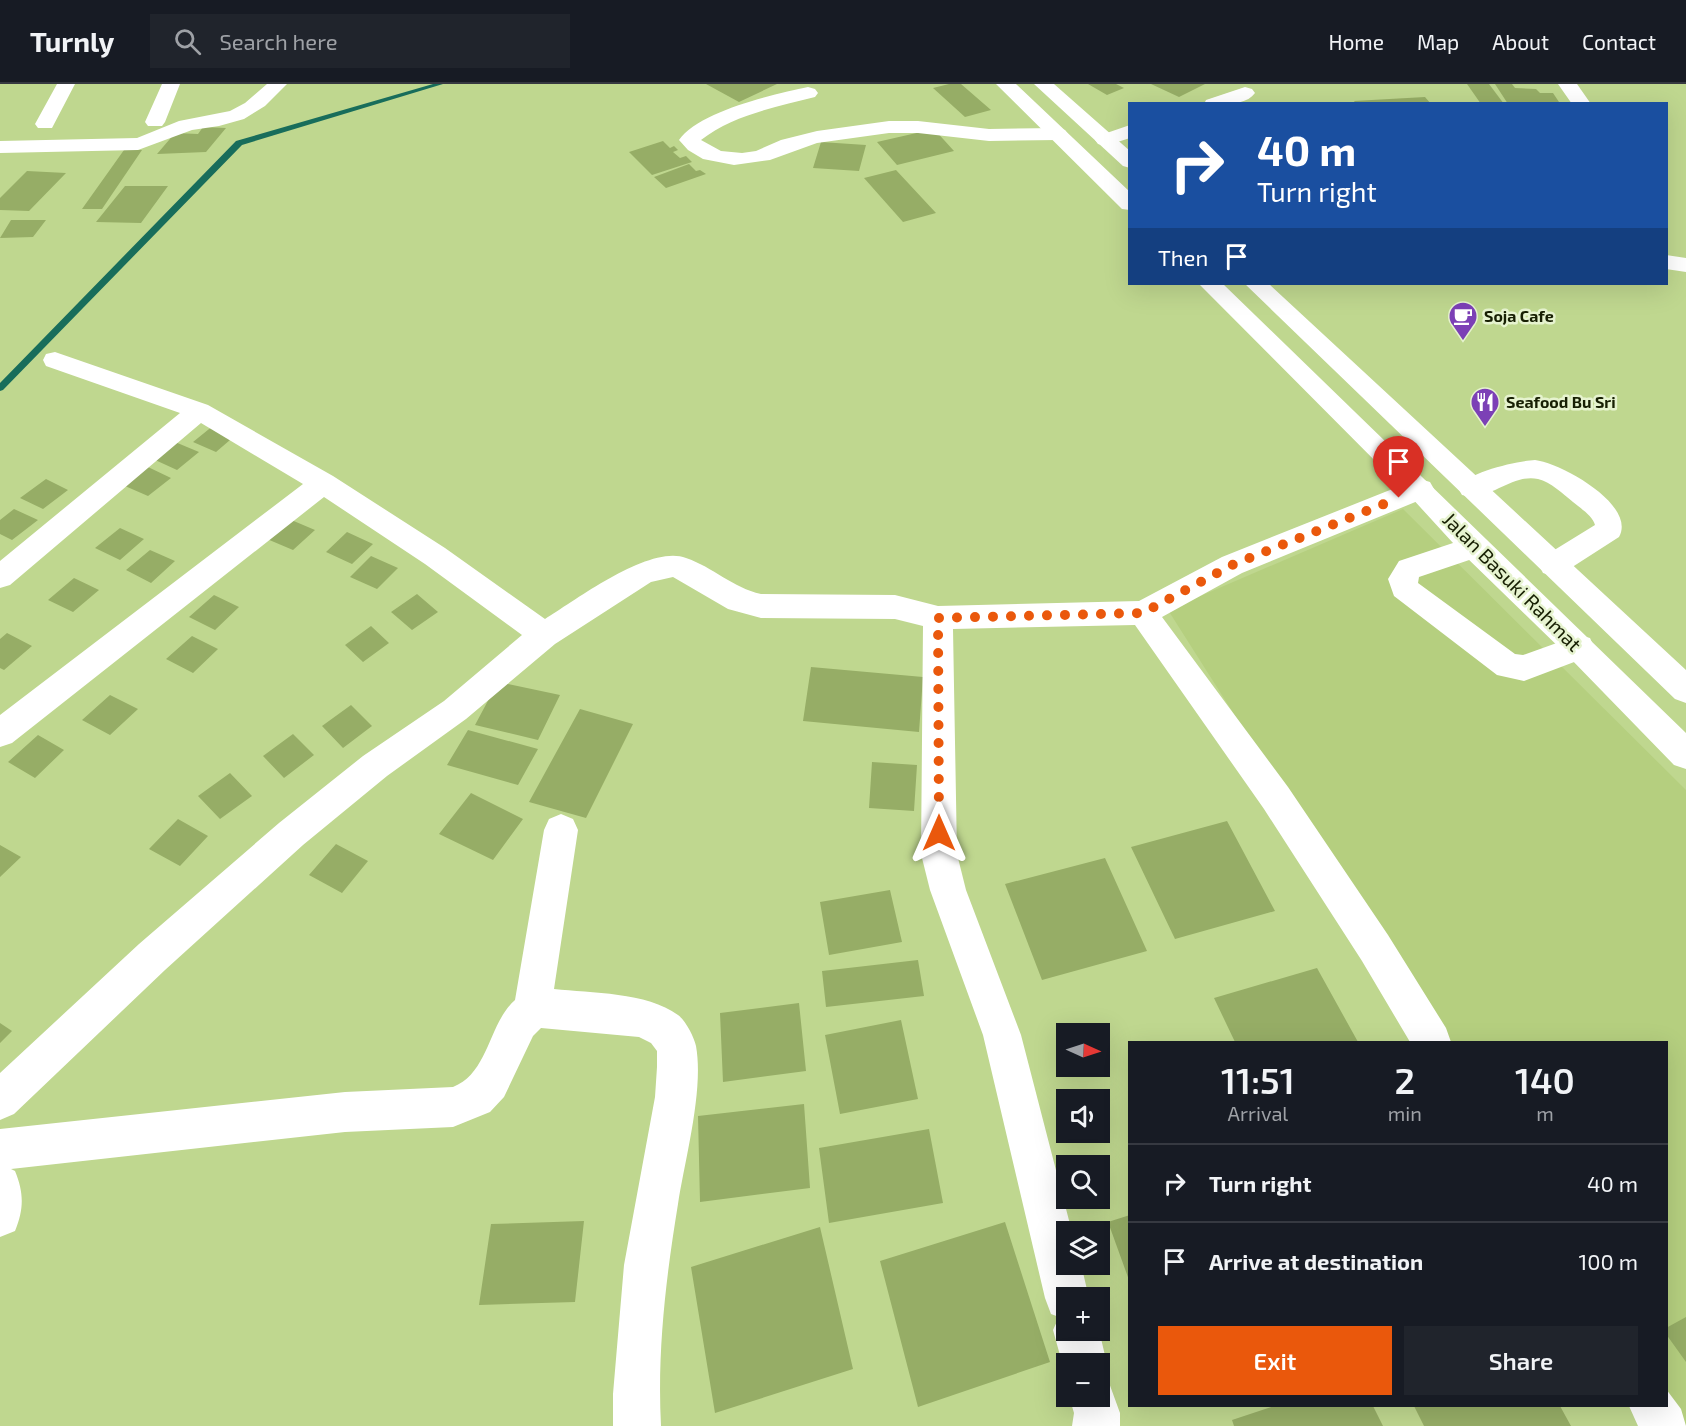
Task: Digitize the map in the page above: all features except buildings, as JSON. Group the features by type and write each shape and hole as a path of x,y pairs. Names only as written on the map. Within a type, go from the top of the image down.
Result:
{"main road":[{"path":"45,124 66,84"},
{"path":"155,122 171,84"},
{"path":"0,147 138,144 152,141 169,131 192,123 240,115 257,105 278,84"},
{"path":"1005,84 1128,202"},
{"path":"1043,84 1127,158"},
{"path":"1567,84 1580,102"},
{"path":"808,93 778,98 698,131 689,140 699,151 720,158 736,160 761,157 793,143 826,135 888,127 921,126 1000,135 1058,134"},
{"path":"1219,102 1245,93"},
{"path":"1105,140 1128,132"},
{"path":"1668,262 1686,265"},
{"name":"Jalan Basuki Rahmat","path":"1211,285 1420,489 1474,548 1579,647 1686,755"},
{"name":"Jalan Basuki Rahmat","path":"1257,285 1686,690"},
{"path":"55,360 199,411 323,483 435,556 544,635"},
{"path":"0,577 199,411"},
{"path":"1472,488 1537,468 1552,473 1608,518 1609,530 1553,565"},
{"path":"0,733 323,483"},
{"path":"0,1100 152,957 291,834 375,766 455,710 544,635 642,574 666,566 678,566 740,601 761,606 895,607 938,618 1143,613 1232,565 1420,489"},
{"path":"1474,548 1409,569 1403,579 1404,588 1508,666 1524,668 1579,647"},
{"path":"1143,613 1276,798 1375,948 1431,1041"},
{"path":"938,618 939,854 948,890 1002,1035 1064,1287"},
{"path":"532,1010 561,830"},
{"path":"0,1150 345,1112 453,1107 476,1098 490,1083 519,1022 532,1010 549,1008 641,1018 665,1029 676,1045 675,1097 646,1265 636,1394 637,1426"},
{"path":"0,1186 2,1198 0,1216"},
{"path":"1095,1407 1096,1426"},
{"path":"1653,1407 1665,1426"}],"shaded area":[{"path":"1403,509 1686,790 1686,1426 1668,1398 1668,1041 1441,1041 1168,610"}],"waterway":[{"path":"0,388 239,143 440,84"}],"place":[{"name":"Soja Cafe","path":"1463,342"},
{"name":"Seafood Bu Sri","path":"1485,428"}],"route":[{"path":"939,833 938,618 1143,613 1232,565 1399,498"}]}
